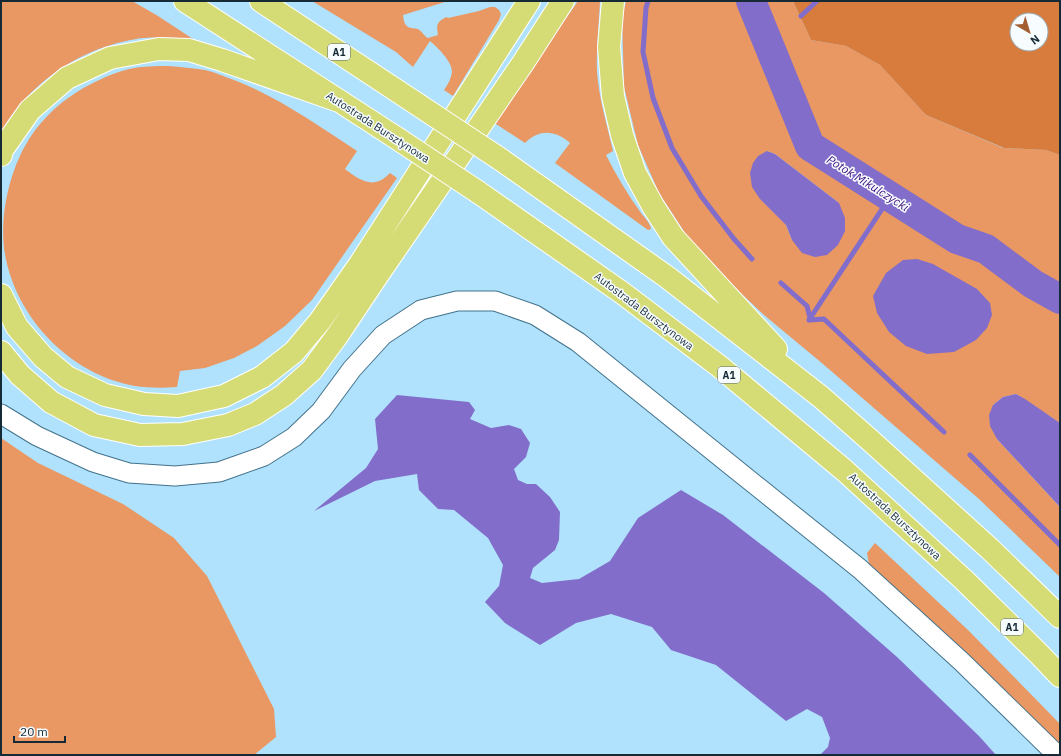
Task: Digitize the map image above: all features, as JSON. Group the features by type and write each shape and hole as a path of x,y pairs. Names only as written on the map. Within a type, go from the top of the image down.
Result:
{"highway":[{"name":"Autostrada Bursztynowa","path":"185,1 478,192 621,292 712,362 844,470 964,580 1060,676"},
{"name":"A1","path":"261,1 500,159 667,277 820,397 871,441 990,549 1060,617"},
{"path":"1,295 17,326 42,357 68,377 105,395 144,404 178,406 224,396 262,377 294,352 320,321 364,258 529,1"},
{"path":"1,352 20,375 51,402 94,425 140,435 183,434 228,425 255,414 284,395 312,370 337,336 564,1"},
{"path":"613,1 609,47 613,96 622,135 635,173 653,206 673,237 820,397"},
{"path":"1,155 2,150 30,110 67,78 110,58 159,49 189,50 222,60 339,102"}],"lane":[{"path":"1,414 37,436 93,462 129,472 175,476 219,472 264,456 294,437 321,411 352,369 383,335 421,310 456,301 495,301 535,315 578,342 860,569 962,662 1057,755"}],"shaded area":[{"path":"1,1 132,1 193,39 140,38 107,46 88,53 70,62 38,86 24,100 1,132"},
{"path":"312,1 448,1 403,15 407,26 418,29 428,38 438,35 437,29 439,22 447,17 479,11 490,7 495,7 501,14 499,20 453,96 444,90 452,75 450,63 430,41 413,67 396,52"},
{"path":"578,1 600,1 597,72 601,102 613,151 606,155 627,192 648,223 651,229 648,230 555,163 570,143 559,136 541,133 530,138 525,143 493,122"},
{"path":"626,1 793,1 811,40 846,46 880,65 926,115 1003,148 1046,150 1060,155 1060,423 1016,394 1003,397 993,405 997,439 1060,507 1060,577 979,499 764,315 727,280 687,236 659,193 638,145 624,87 622,18","holes":["767,151 775,154 839,203 792,240 786,225"]},
{"path":"793,1 1060,1 1060,155 1046,150 1004,148 926,115 880,65 846,46 811,40"},
{"path":"168,66 191,68 216,73 250,87 282,103 357,151 345,169 362,180 368,182 378,181 390,173 397,178 312,300 285,326 257,346 234,358 205,368 180,371 177,387 161,388 135,386 111,379 88,369 66,355 48,338 32,318 19,296 9,273 4,248 3,227 9,185 21,153 35,130 54,109 83,88 115,73 139,67"},
{"path":"767,151 775,154 839,203 845,218 845,231 838,245 827,255 815,257 802,253 792,240 786,225 760,199 752,187 750,173 753,163 758,156"},
{"path":"917,259 933,264 977,289 990,303 992,315 987,328 976,340 954,352 927,354 906,346 889,332 877,313 873,296 886,273 903,260"},
{"path":"1016,394 1060,423 1060,507 997,439 990,426 989,415 993,405 1003,397"},
{"path":"397,395 469,402 475,410 470,419 491,428 509,425 521,429 530,443 526,457 514,469 518,480 527,484 536,484 550,497 560,512 559,540 555,550 533,568 530,578 542,583 579,579 610,561 638,518 681,490 723,515 824,593 897,657 979,736 996,755 820,755 828,747 830,738 822,717 807,709 786,721 716,665 671,650 652,627 611,614 576,623 540,645 505,623 485,602 499,586 503,565 488,538 454,510 438,509 419,490 417,474 375,481 314,511 366,468 378,449 375,419"},
{"path":"1,438 38,463 123,504 174,538 207,576 274,709 276,737 254,755 1,755"},
{"path":"875,543 968,630 1060,724 1060,749 869,564 867,553"}],"waterway":[{"path":"648,1 646,8 643,52 653,98 672,148 701,196 734,239 752,259"},
{"name":"Potok Mikulczycki","path":"751,1 810,146 957,239 986,249 1033,284 1060,299"},
{"path":"801,16 817,1"},
{"path":"809,320 890,197"},
{"path":"781,283 807,306 810,318"},
{"path":"809,320 824,319 944,432"},
{"path":"970,455 1060,545"}]}
